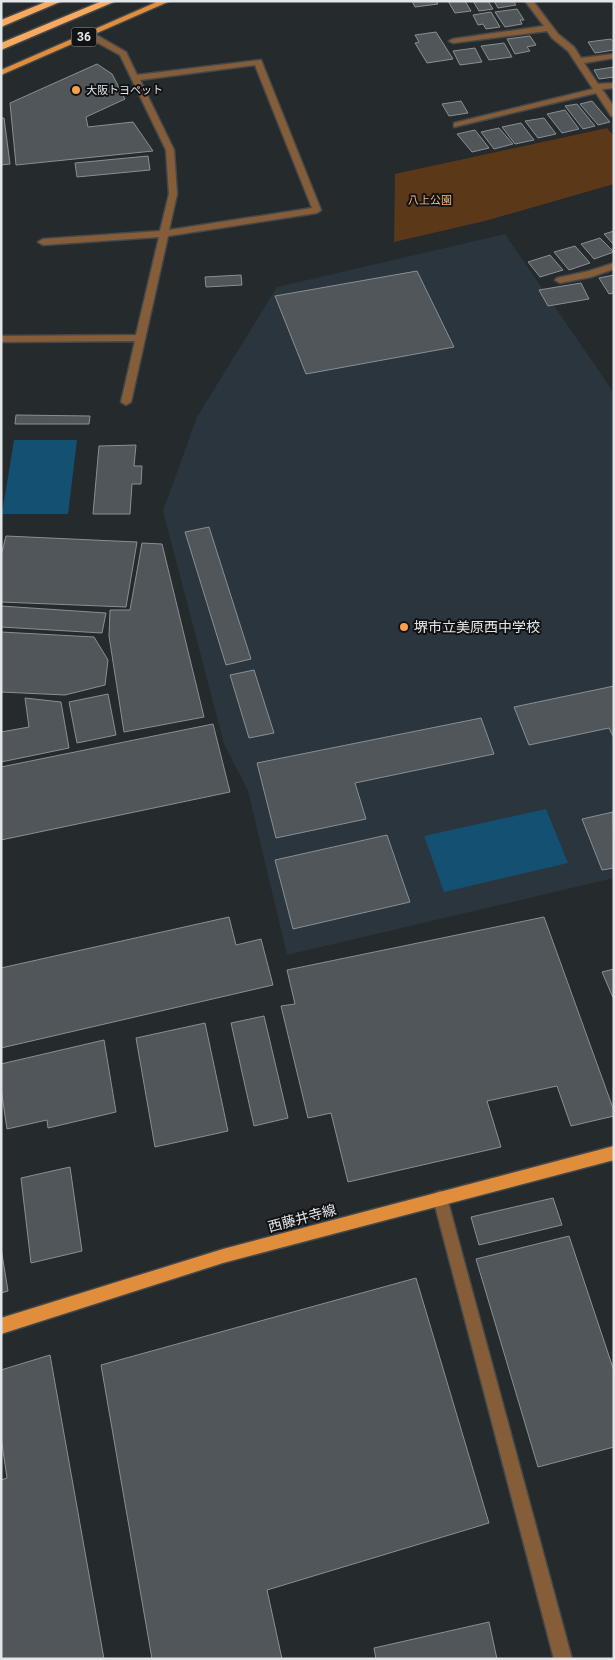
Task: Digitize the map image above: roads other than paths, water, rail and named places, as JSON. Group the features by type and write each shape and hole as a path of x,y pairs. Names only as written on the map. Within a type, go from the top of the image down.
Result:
{"highway":[{"path":"1,24 57,1"},
{"path":"1,47 111,1"}],"main road":[{"name":"36","path":"1,73 166,1"},
{"name":"西藤井寺線","path":"1,1326 222,1256 614,1153"}],"street":[{"path":"529,1 548,28 571,49 614,114"},
{"path":"453,41 548,28"},
{"path":"90,35 123,54 170,150 173,194 126,402"},
{"path":"580,61 614,56"},
{"path":"43,242 164,234 317,210 258,62 134,78"},
{"path":"456,125 614,84"},
{"path":"560,280 592,274 614,266"},
{"path":"1,338 141,338"},
{"path":"440,1198 563,1659"}],"water":[{"path":"14,440 77,440 68,514 2,514"},
{"path":"546,809 568,863 444,892 424,836"}],"place":[{"name":"大阪トヨペット","path":"76,90"},
{"name":"堺市立美原西中学校","path":"404,627"}],"park label":[{"name":"八上公園","path":"430,200"}]}
